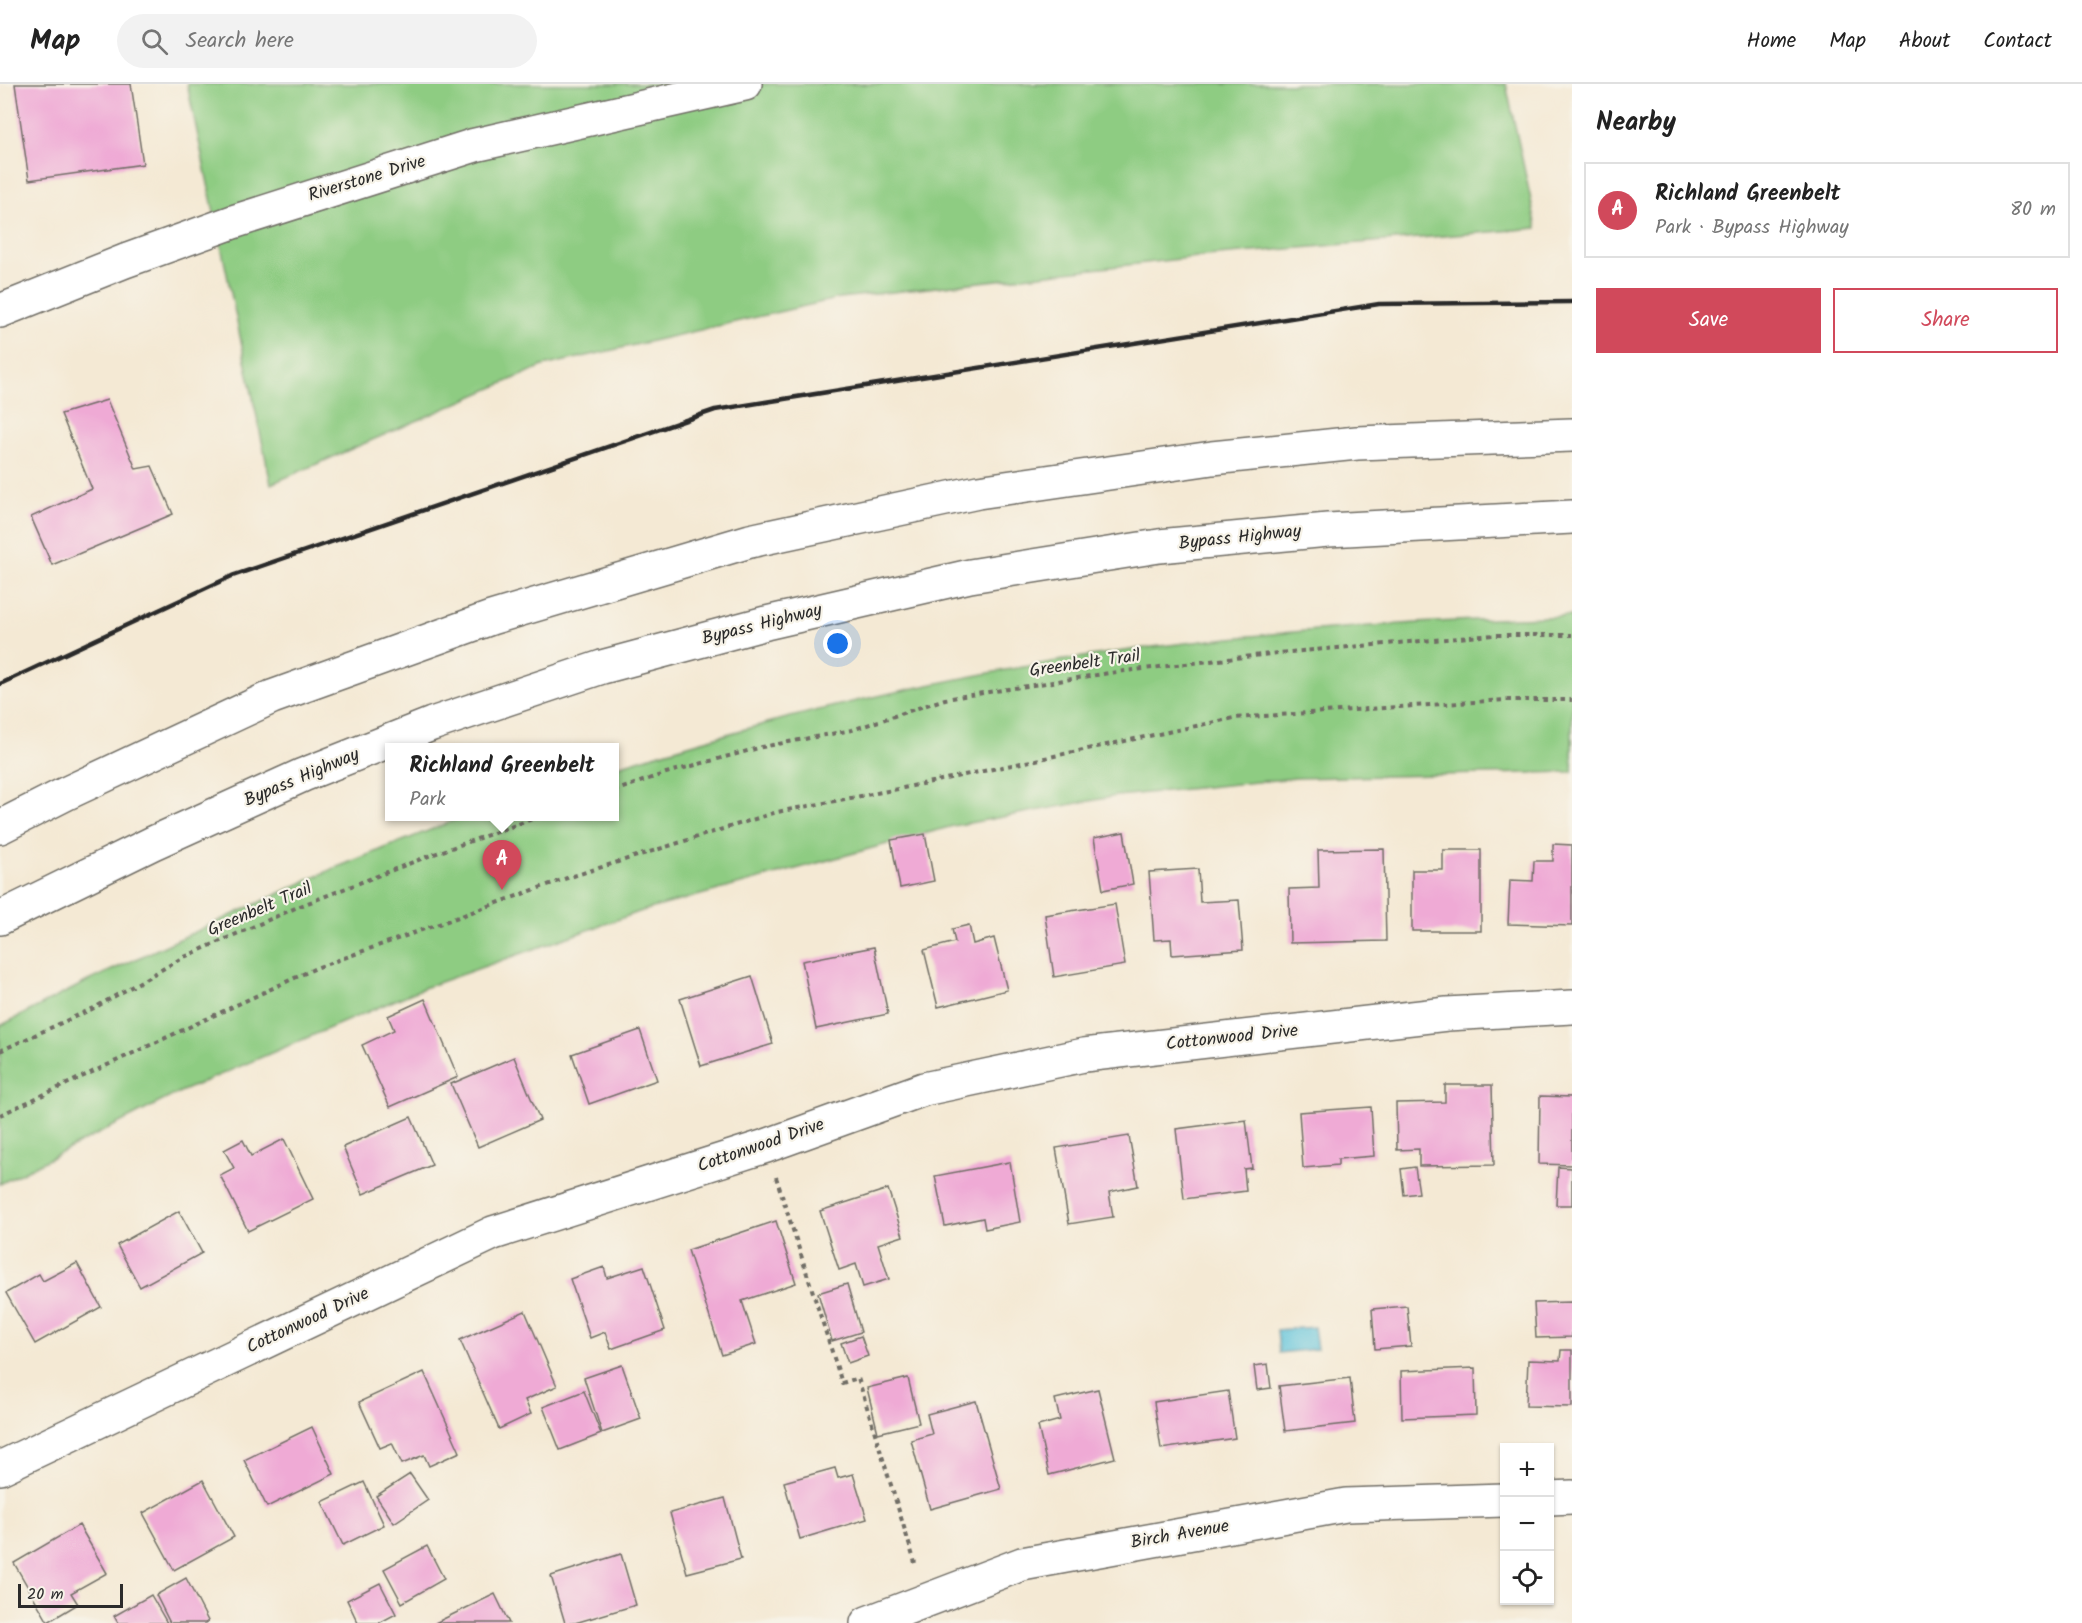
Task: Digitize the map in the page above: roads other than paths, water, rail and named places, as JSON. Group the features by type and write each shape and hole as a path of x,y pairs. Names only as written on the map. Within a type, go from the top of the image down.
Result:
{"main road":[{"name":"Riverstone Drive","path":"0,311 125,261 233,222 475,146 745,84"},
{"path":"0,827 272,697 490,618 750,541 978,492 1212,459 1357,443 1572,435"},
{"name":"Bypass Highway","path":"0,918 185,828 303,775 432,724 602,667 766,623 970,576 1159,546 1328,530 1572,517"},
{"name":"Cottonwood Drive","path":"0,1468 493,1233 766,1146 924,1089 1084,1055 1447,1014 1572,1007"},
{"path":"1554,1498 1572,1497"},
{"name":"Birch Avenue","path":"867,1623 1022,1564 1346,1505 1500,1500"}],"water":[{"path":"1314,1327 1317,1349 1279,1353 1277,1330"}],"railway":[{"path":"0,684 232,576 715,410 1379,304 1572,302"}],"place":[{"name":"Richland Greenbelt","path":"502,890"}]}
